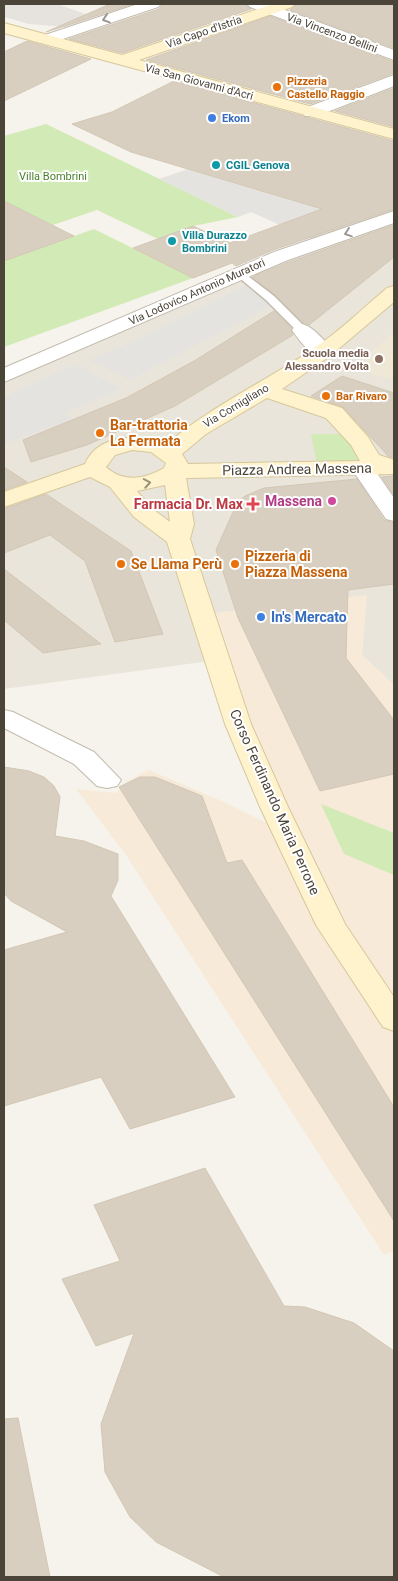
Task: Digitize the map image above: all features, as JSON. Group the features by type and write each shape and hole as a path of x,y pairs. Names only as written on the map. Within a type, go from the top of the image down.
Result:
{"main road":[{"name":"Via Capo d'Istria","path":"120,61 262,7 288,4"},
{"name":"Via San Giovanni d'Acri","path":"4,28 394,134"},
{"name":"Via Cornigliano","path":"94,468 96,459 104,452 116,446 149,445 198,429 265,390 322,352 394,292"},
{"name":"Piazza Andrea Massena","path":"265,390 334,413 360,442 371,460 391,467"},
{"name":"Via Cornigliano","path":"149,445 172,462 198,429"},
{"name":"Piazza Andrea Massena","path":"94,468 102,477 118,483 151,483 165,478 172,462 362,468 391,467"},
{"path":"172,462 180,532"},
{"path":"4,500 94,468"},
{"name":"Piazza Andrea Massena","path":"118,483 142,512 180,532"},
{"path":"45,486 118,483"},
{"name":"Corso Ferdinando Maria Perrone","path":"180,532 238,724 274,807 331,925 394,1020"}],"street":[{"path":"48,39 153,4"},
{"name":"Via Vincenzo Bellini","path":"262,7 394,55"},
{"path":"311,112 394,80"},
{"name":"Via Lodovico Antonio Muratori","path":"4,376 281,256 394,217"},
{"path":"302,330 322,352"},
{"path":"362,468 394,514"},
{"path":"4,718 84,758 107,780"}],"lane":[{"path":"240,273 270,298 302,330"}],"shaded area":[{"path":"4,4 57,4 94,17 66,27 29,24 4,17"},
{"path":"188,169 338,214 386,178 394,182 394,213 311,239 251,212 238,217 159,179"},
{"path":"394,220 394,685 362,655 366,595 210,661 4,689 4,379 320,244"},
{"path":"246,285 259,291 270,306 130,380 89,360 134,341"},
{"name":"Scuola media Alessandro Volta","path":"394,332 394,380 349,368 369,354"},
{"path":"75,364 122,389 64,413 74,419 4,444 4,397"},
{"path":"367,595 362,655 394,685 394,1251 384,1255 126,855 76,789 116,793 127,781 149,770 224,802 283,831 205,614"}],"green space":[{"name":"Villa Bombrini","path":"46,124 238,217 193,226 158,239 97,210 53,225 16,207 4,211 4,136"},
{"path":"94,229 193,278 4,347 4,261"},
{"path":"311,434 344,434 363,464 317,465"},
{"path":"321,804 394,833 394,875 344,854"}],"building":[{"path":"110,4 133,4 46,32"},
{"path":"163,4 245,4 251,9 122,53 69,39 159,9"},
{"path":"297,4 394,4 394,48 290,10"},
{"path":"270,16 394,62 394,73 310,104 146,60"},
{"path":"27,41 91,59 4,101 4,52"},
{"path":"174,81 394,141 394,209 273,250 236,266 232,263 193,278 133,248 193,226 230,243 322,209 131,152 72,124 112,112"},
{"path":"394,88 394,127 335,111"},
{"path":"4,201 74,236 4,261"},
{"path":"394,225 394,257 309,325 303,322 253,277 289,262"},
{"path":"274,311 291,328 293,335 175,406 87,445 31,462 23,440 126,398 194,361"},
{"path":"342,376 394,393 394,458 388,456 343,407 311,396"},
{"path":"4,467 27,482 4,490"},
{"path":"394,476 394,495 382,477"},
{"path":"357,479 384,520 394,523 394,584 348,590 346,658 394,720 394,774 320,791 238,618 216,550 237,503 245,496 264,488"},
{"path":"46,494 131,551 163,634 115,642 85,561 50,535 4,553 4,509"},
{"path":"4,569 101,644 43,653 4,620"},
{"path":"4,767 29,771 44,777 54,786 60,797 55,836 84,841 118,854 118,880 111,896 235,1097 130,1129 101,1077 4,1106 4,950 67,932 11,901 4,893"},
{"path":"140,777 155,777 202,796 227,863 242,860 394,1107 394,1221 119,787"},
{"path":"205,1168 284,1306 305,1307 354,1323 394,1351 394,1577 224,1577 156,1542 130,1517 105,1472 101,1424 134,1333 96,1346 62,1279 120,1261 94,1205"},
{"path":"18,1418 50,1577 4,1577 4,1419"}],"place":[{"name":"Pizzeria Castello Raggio","path":"277,87"},
{"name":"Ekom","path":"212,118"},
{"name":"CGIL Genova","path":"216,165"},
{"name":"Villa Durazzo Bombrini","path":"172,241"},
{"name":"Scuola media Alessandro Volta","path":"379,359"},
{"name":"Bar Rivaro","path":"326,396"},
{"name":"Bar-trattoria La Fermata","path":"100,433"},
{"name":"Massena","path":"332,501"},
{"name":"Farmacia Dr. Max","path":"253,504"},
{"name":"Se Llama Perù","path":"121,564"},
{"name":"Pizzeria di Piazza Massena","path":"235,564"},
{"name":"In's Mercato","path":"261,617"}]}
